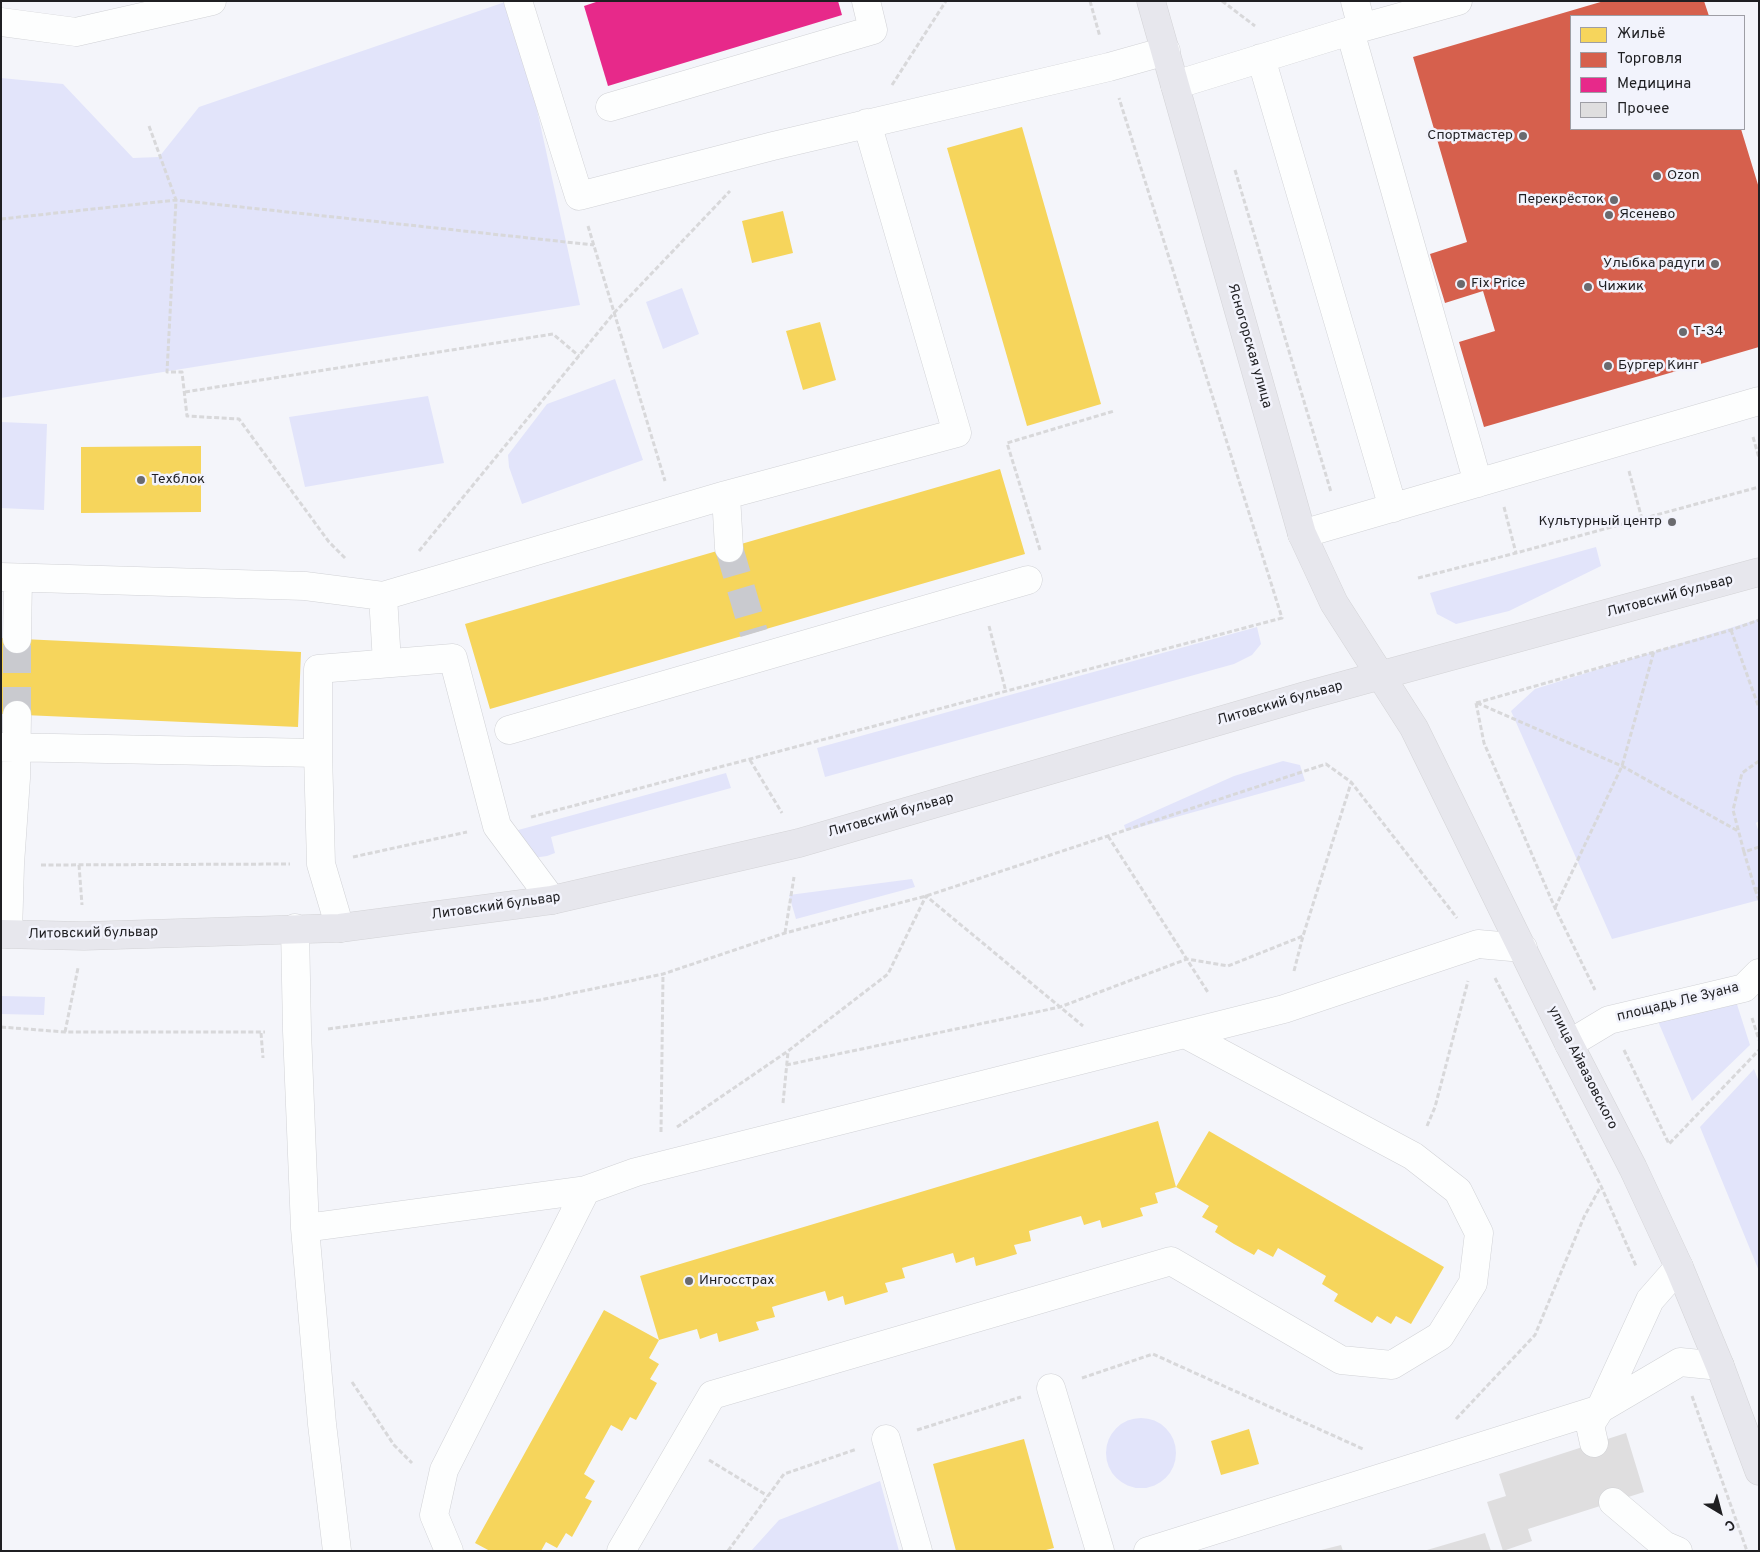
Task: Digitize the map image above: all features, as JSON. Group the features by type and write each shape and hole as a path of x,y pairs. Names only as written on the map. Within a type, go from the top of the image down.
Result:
{"main road":[{"name":"Ясногорская улица","path":"1152,1 1302,534 1334,603 1381,675"},
{"name":"Литовский бульвар","path":"5,934 84,936 340,928 552,900 799,843 1381,675 1759,572"},
{"name":"улица Айвазовского","path":"1381,675 1414,728 1569,1044 1633,1168 1679,1267 1720,1366 1759,1471"}],"lane":[{"path":"1,22 76,32 212,1"},
{"path":"518,1 579,196 867,123 1109,67 1166,51"},
{"path":"610,108 873,30 866,1"},
{"path":"1355,1 1356,29 1487,480"},
{"path":"1175,85 1356,29 1458,1"},
{"path":"1261,58 1393,508"},
{"path":"17,639 10,577 306,586 383,596 726,495 957,434 867,123"},
{"path":"1302,534 1759,401"},
{"path":"726,495 729,548"},
{"path":"509,730 1028,580"},
{"path":"383,596 387,663"},
{"path":"340,928 322,864 318,753 318,669 454,658 497,826 552,900"},
{"path":"5,934 16,778 9,748 17,715"},
{"path":"9,748 318,753"},
{"path":"295,928 305,1228 322,1424 337,1551"},
{"path":"305,1228 586,1190 636,1172 1284,1009 1478,944 1523,948"},
{"name":"площадь Ле Зуана","path":"1569,1044 1609,1020 1744,988 1759,973"},
{"path":"621,1551 712,1395 1171,1261 1341,1360 1392,1366 1440,1336 1473,1282 1477,1253 1479,1233 1458,1191 1413,1156 1185,1034"},
{"path":"449,1551 434,1515 444,1470 586,1190"},
{"path":"1594,1444 1590,1425 1600,1409 1650,1300 1679,1267"},
{"path":"1148,1551 1600,1409 1680,1362 1720,1366"},
{"path":"1052,1388 1100,1551"},
{"path":"886,1439 918,1551"},
{"path":"1613,1502 1664,1545 1678,1551"}],"path":[{"path":"867,123 946,1"},
{"path":"10,864 322,864 497,826 1282,618 1090,1"},
{"path":"149,126 176,200 167,372 182,372 187,416 239,419 329,542 383,596"},
{"path":"1232,161 1340,523"},
{"path":"413,558 614,313 734,188"},
{"path":"579,196 674,510"},
{"path":"1,219 176,200 594,245"},
{"path":"185,392 553,334 579,356"},
{"path":"1028,580 1048,576 1007,443 1114,411"},
{"path":"1620,442 1642,518"},
{"path":"1487,480 1516,553"},
{"path":"1418,578 1759,486"},
{"path":"981,594 1006,692"},
{"path":"1476,703 1731,630 1759,620"},
{"path":"1731,630 1759,708"},
{"path":"1556,908 1622,766 1654,651"},
{"path":"1476,703 1622,766 1738,831"},
{"path":"1476,703 1484,743 1556,908 1669,1144 1759,1050"},
{"path":"1759,761 1742,773 1733,810 1759,900"},
{"path":"1,1027 65,1032 261,1033 311,1031 540,1000 663,974 785,933 926,896 1326,764"},
{"path":"1284,1009 1303,936 1351,782"},
{"path":"1108,836 1228,1024"},
{"path":"1744,852 1759,847"},
{"path":"926,896 1114,1052"},
{"path":"663,974 661,1137 788,1051 888,974 926,896"},
{"path":"786,1066 1060,1006 1187,959 1228,966 1303,936"},
{"path":"1435,1106 1478,944"},
{"path":"779,1136 788,1051"},
{"path":"1456,1420 1535,1335 1584,1217 1601,1186"},
{"path":"728,1551 784,1474 886,1439 1052,1388 1153,1354 1365,1450"},
{"path":"350,1379 394,1445 440,1489"},
{"path":"683,1444 768,1496"}],"shaded area":[{"path":"508,1 513,1 580,305 1,398 1,78 63,84 133,158 159,157 199,107"},
{"path":"682,288 699,334 663,349 646,302"},
{"path":"615,379 643,460 522,504 509,467 508,455 547,404"},
{"path":"428,396 444,463 305,487 289,417"},
{"path":"1,422 47,424 44,510 1,508"},
{"path":"1596,547 1601,566 1509,611 1456,624 1437,614 1430,593"},
{"path":"1759,619 1759,821 1756,823 1759,833 1759,900 1612,939 1511,711 1535,689"},
{"path":"1257,627 1261,644 1252,655 1234,664 825,777 817,748"},
{"path":"1283,761 1300,765 1305,781 1126,831 1124,825 1234,776"},
{"path":"726,773 731,788 551,837 555,853 547,856 526,859 511,832"},
{"path":"912,879 915,887 796,919 789,895"},
{"path":"1734,995 1750,1045 1692,1101 1654,1012"},
{"path":"1,996 45,997 44,1015 1,1014"},
{"path":"1754,1069 1759,1082 1759,1271 1700,1127"},
{"path":"1141,1418 1154,1421 1166,1428 1173,1440 1176,1453 1173,1466 1166,1478 1154,1485 1141,1488 1128,1485 1116,1478 1109,1466 1106,1453 1109,1440 1116,1428 1128,1421"},
{"path":"880,1481 899,1551 751,1551 779,1520"}],"building: Жильё":[{"path":"1022,127 1101,404 1027,426 947,148"},
{"path":"783,211 793,253 752,263 742,221"},
{"path":"820,322 836,380 803,390 786,331"},
{"name":"Техблок","path":"201,446 201,512 81,513 81,447"},
{"path":"1000,469 1025,554 490,709 465,624"},
{"path":"1,638 301,652 298,727 1,714"},
{"path":"1158,1121 1176,1187 1155,1193 1158,1203 1140,1208 1143,1216 1102,1228 1100,1220 1084,1225 1081,1216 1029,1231 1031,1241 1014,1245 1017,1254 976,1266 974,1257 956,1263 953,1253 902,1268 905,1278 885,1283 888,1292 845,1305 843,1296 828,1301 825,1291 772,1307 775,1317 756,1322 759,1330 719,1342 717,1333 700,1339 697,1329 659,1340 640,1276"},
{"path":"1209,1131 1444,1267 1411,1324 1396,1316 1391,1324 1377,1316 1372,1323 1334,1301 1338,1294 1322,1284 1326,1276 1278,1248 1273,1257 1258,1249 1254,1255 1215,1232 1218,1226 1202,1217 1209,1206 1176,1187"},
{"path":"604,1310 659,1340 649,1358 659,1364 650,1379 657,1383 636,1420 630,1417 622,1431 611,1425 584,1474 595,1481 585,1498 592,1501 572,1537 566,1533 557,1548 546,1542 541,1551 490,1551 475,1543"},
{"path":"1249,1429 1259,1464 1221,1475 1211,1441"},
{"path":"1024,1439 1054,1548 1042,1551 956,1551 933,1464"}],"building: Торговля":[{"name":"Ясенево","path":"1604,1 1704,1 1709,15 1570,15 1570,130 1741,130 1759,188 1759,347 1484,427 1459,342 1495,331 1483,291 1445,303 1430,254 1467,242 1413,57"}],"building: Медицина":[{"path":"599,1 838,1 842,15 608,86 584,6"}],"building: Прочее":[{"path":"1626,1433 1644,1492 1528,1529 1532,1541 1503,1551 1487,1502 1506,1496 1499,1474"},
{"path":"1485,1533 1491,1551 1427,1551 1427,1550"},
{"path":"1341,1545 1343,1551 1321,1551 1321,1550"}],"tunnel":[{"path":"729,548 754,633"},
{"path":"17,639 17,715"}],"place":[{"name":"Спортмастер","path":"1523,136"},
{"name":"Ozon","path":"1657,176"},
{"name":"Перекрёсток","path":"1614,200"},
{"name":"Ясенево","path":"1609,215"},
{"name":"Улыбка радуги","path":"1715,264"},
{"name":"Fix Price","path":"1461,284"},
{"name":"Чижик","path":"1588,287"},
{"name":"T-34","path":"1683,332"},
{"name":"Бургер Кинг","path":"1608,366"},
{"name":"Техблок","path":"141,480"},
{"name":"Культурный центр","path":"1672,522"},
{"name":"Ингосстрах","path":"689,1281"}]}
